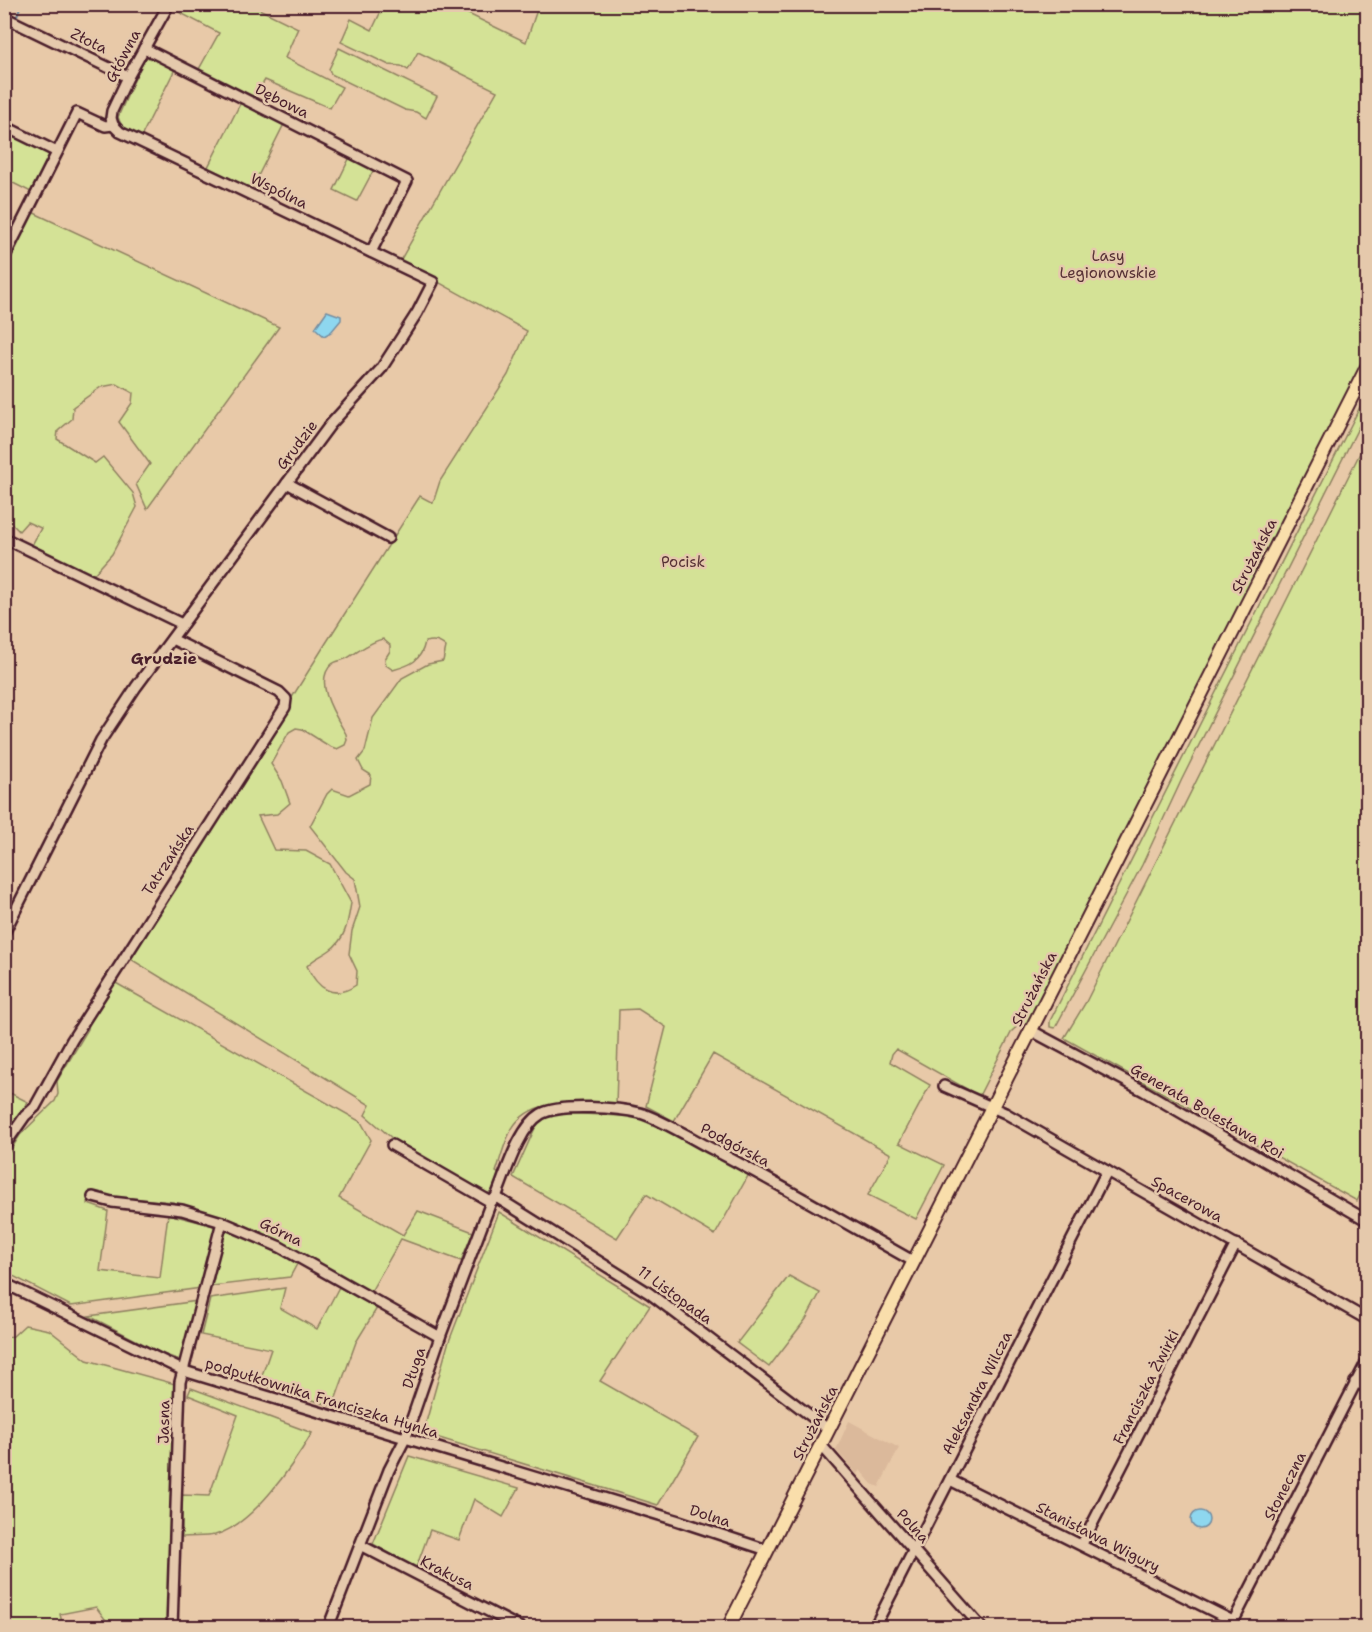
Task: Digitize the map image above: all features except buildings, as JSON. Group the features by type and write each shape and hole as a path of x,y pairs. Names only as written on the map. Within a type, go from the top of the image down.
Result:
{"main road":[{"name":"Strużańska","path":"728,1628 1368,366"}],"street":[{"name":"Główna","path":"113,125 112,111 128,77 169,4"},
{"name":"Złota","path":"4,17 128,77"},
{"name":"Dębowa","path":"144,48 406,181 371,252"},
{"path":"4,258 77,113 105,126 113,125"},
{"name":"Wspólna","path":"113,125 120,132 433,282"},
{"path":"4,126 57,152"},
{"name":"Grudzie","path":"4,933 100,740 182,624 330,425 381,369 417,313 433,282"},
{"path":"287,483 388,538"},
{"path":"4,538 182,624"},
{"name":"Tatrzańska","path":"4,1146 25,1116 35,1107 72,1040 285,707 286,699 279,692 172,639"},
{"name":"Generała Bolesława Roi","path":"1030,1030 1144,1091 1368,1221"},
{"name":"Spacerowa","path":"944,1086 992,1106 1368,1320"},
{"name":"Podgórska","path":"532,1121 543,1112 564,1108 585,1107 642,1114 745,1167 913,1261"},
{"name":"Długa","path":"328,1628 389,1470 405,1439 440,1336 494,1199 524,1132 532,1121"},
{"name":"11 Listopada","path":"392,1145 494,1199 649,1293 828,1429"},
{"name":"Aleksandra Wilcza","path":"874,1628 1107,1171"},
{"name":"Górna","path":"93,1197 112,1202 182,1210 222,1222 280,1247 440,1336"},
{"name":"Jasna","path":"172,1628 180,1382 222,1222"},
{"name":"Franciszka Żwirki","path":"1082,1544 1236,1244"},
{"path":"4,1276 8,1284"},
{"name":"podpułkownika Franciszka Hynka","path":"8,1284 184,1371 644,1511"},
{"name":"Słoneczna","path":"1232,1624 1368,1359"},
{"path":"1356,1382 1368,1388"},
{"name":"Polna","path":"820,1445 982,1628"},
{"name":"Stanisława Wigury","path":"950,1480 1082,1544 1232,1624"},
{"name":"Dolna","path":"644,1511 767,1550"},
{"name":"Krakusa","path":"360,1545 521,1628"}],"shaded area":[{"path":"849,1421 899,1448 879,1487 872,1484 860,1470 857,1474 836,1450"}],"green space":[{"path":"539,4 1367,5 1367,354 1162,762 1027,1023 1021,1023 1012,1031 979,1096 896,1049 892,1054 890,1062 930,1085 899,1143 944,1165 916,1219 868,1195 891,1154 713,1054 674,1121 646,1106 666,1027 638,1009 619,1010 616,1105 562,1103 548,1105 524,1115 515,1124 506,1141 496,1172 501,1175 492,1192 485,1194 400,1145 365,1115 370,1105 129,958 420,496 433,503 440,481 508,375 527,331 400,261 497,91 418,52 408,70 401,66 389,65 341,42 351,19 372,30 384,5 450,5 526,42","holes":["383,639 390,645 390,651 385,659 386,665 393,670 418,658 425,642 437,642 446,647 443,661 428,664 402,678 373,718 365,751 358,760 363,770 371,775 370,784 349,795 332,789 310,826 346,872 355,879 360,907 352,931 349,954 357,971 356,985 348,990 333,992 321,986 307,966 340,941 351,903 330,864 306,851 274,850 258,816 277,814 290,803 282,781 271,764 289,732 296,728 302,729 337,749 345,745 346,734 332,710 325,690 326,672 332,664 379,640"]},
{"path":"178,5 251,5 298,28 285,58 342,87 330,108 265,80 253,99 198,71 219,33 175,10"},
{"path":"339,48 437,96 426,118 331,74 329,69"},
{"path":"153,56 175,69 141,137 124,128 118,117 143,60"},
{"path":"241,102 284,124 251,190 207,169"},
{"path":"4,130 53,154 33,193 5,179"},
{"path":"350,157 374,169 357,201 334,190"},
{"path":"32,212 279,327 147,509 136,484 150,464 119,422 132,403 133,393 117,384 101,387 73,407 72,419 58,431 57,439 95,463 103,457 133,493 137,507 112,554 93,575 31,547 41,528 27,522 19,531 5,517 4,269"},
{"path":"1367,393 1367,410 1182,779 1142,865 1055,1028 1050,1027 1050,1021"},
{"path":"1367,439 1368,1179 1357,1201 1064,1038 1086,1002"},
{"path":"114,982 361,1122 371,1140 339,1198 403,1235 418,1211 473,1232 461,1261 401,1239 370,1293 271,1237 235,1221 173,1202 109,1196 90,1191 88,1204 108,1211 100,1271 160,1278 168,1214 215,1226 201,1288 71,1306 13,1276 5,1269 5,1159 20,1135 55,1101 58,1094 57,1081 88,1029 90,1017"},
{"path":"4,1090 28,1102 8,1134 5,1132"},
{"path":"562,1113 643,1117 749,1174 715,1235 646,1194 617,1238 513,1177 539,1119"},
{"path":"499,1212 650,1306 600,1381 698,1437 658,1505 423,1433 448,1344"},
{"path":"225,1228 266,1245 297,1264 290,1277 212,1286"},
{"path":"789,1276 820,1293 806,1319 769,1367 737,1343"},
{"path":"339,1287 377,1308 356,1342 333,1406 259,1384 271,1349 201,1335 210,1299 285,1288 280,1308 317,1329"},
{"path":"198,1301 185,1362 163,1354 89,1316"},
{"path":"25,1325 49,1330 87,1360 175,1384 169,1627 111,1627 96,1607 60,1614 63,1627 5,1627 4,1338 13,1336"},
{"path":"191,1388 312,1433 283,1477 244,1519 215,1535 182,1537 182,1495 209,1496 238,1415 188,1395"},
{"path":"409,1456 519,1488 503,1517 474,1499 459,1540 430,1530 416,1568 373,1544"}],"water":[{"path":"327,311 341,316 341,320 331,332 324,336 315,328"},
{"path":"1200,1511 1206,1514 1209,1520 1206,1526 1200,1529 1194,1526 1191,1520 1194,1514"}],"waterway":[{"path":"17,16 21,4"},
{"path":"4,100 11,79"}],"district":[{"name":"Grudzie","path":"164,658"}],"park label":[{"name":"Lasy Legionowskie","path":"1108,264"},
{"name":"Pocisk","path":"683,562"}]}
